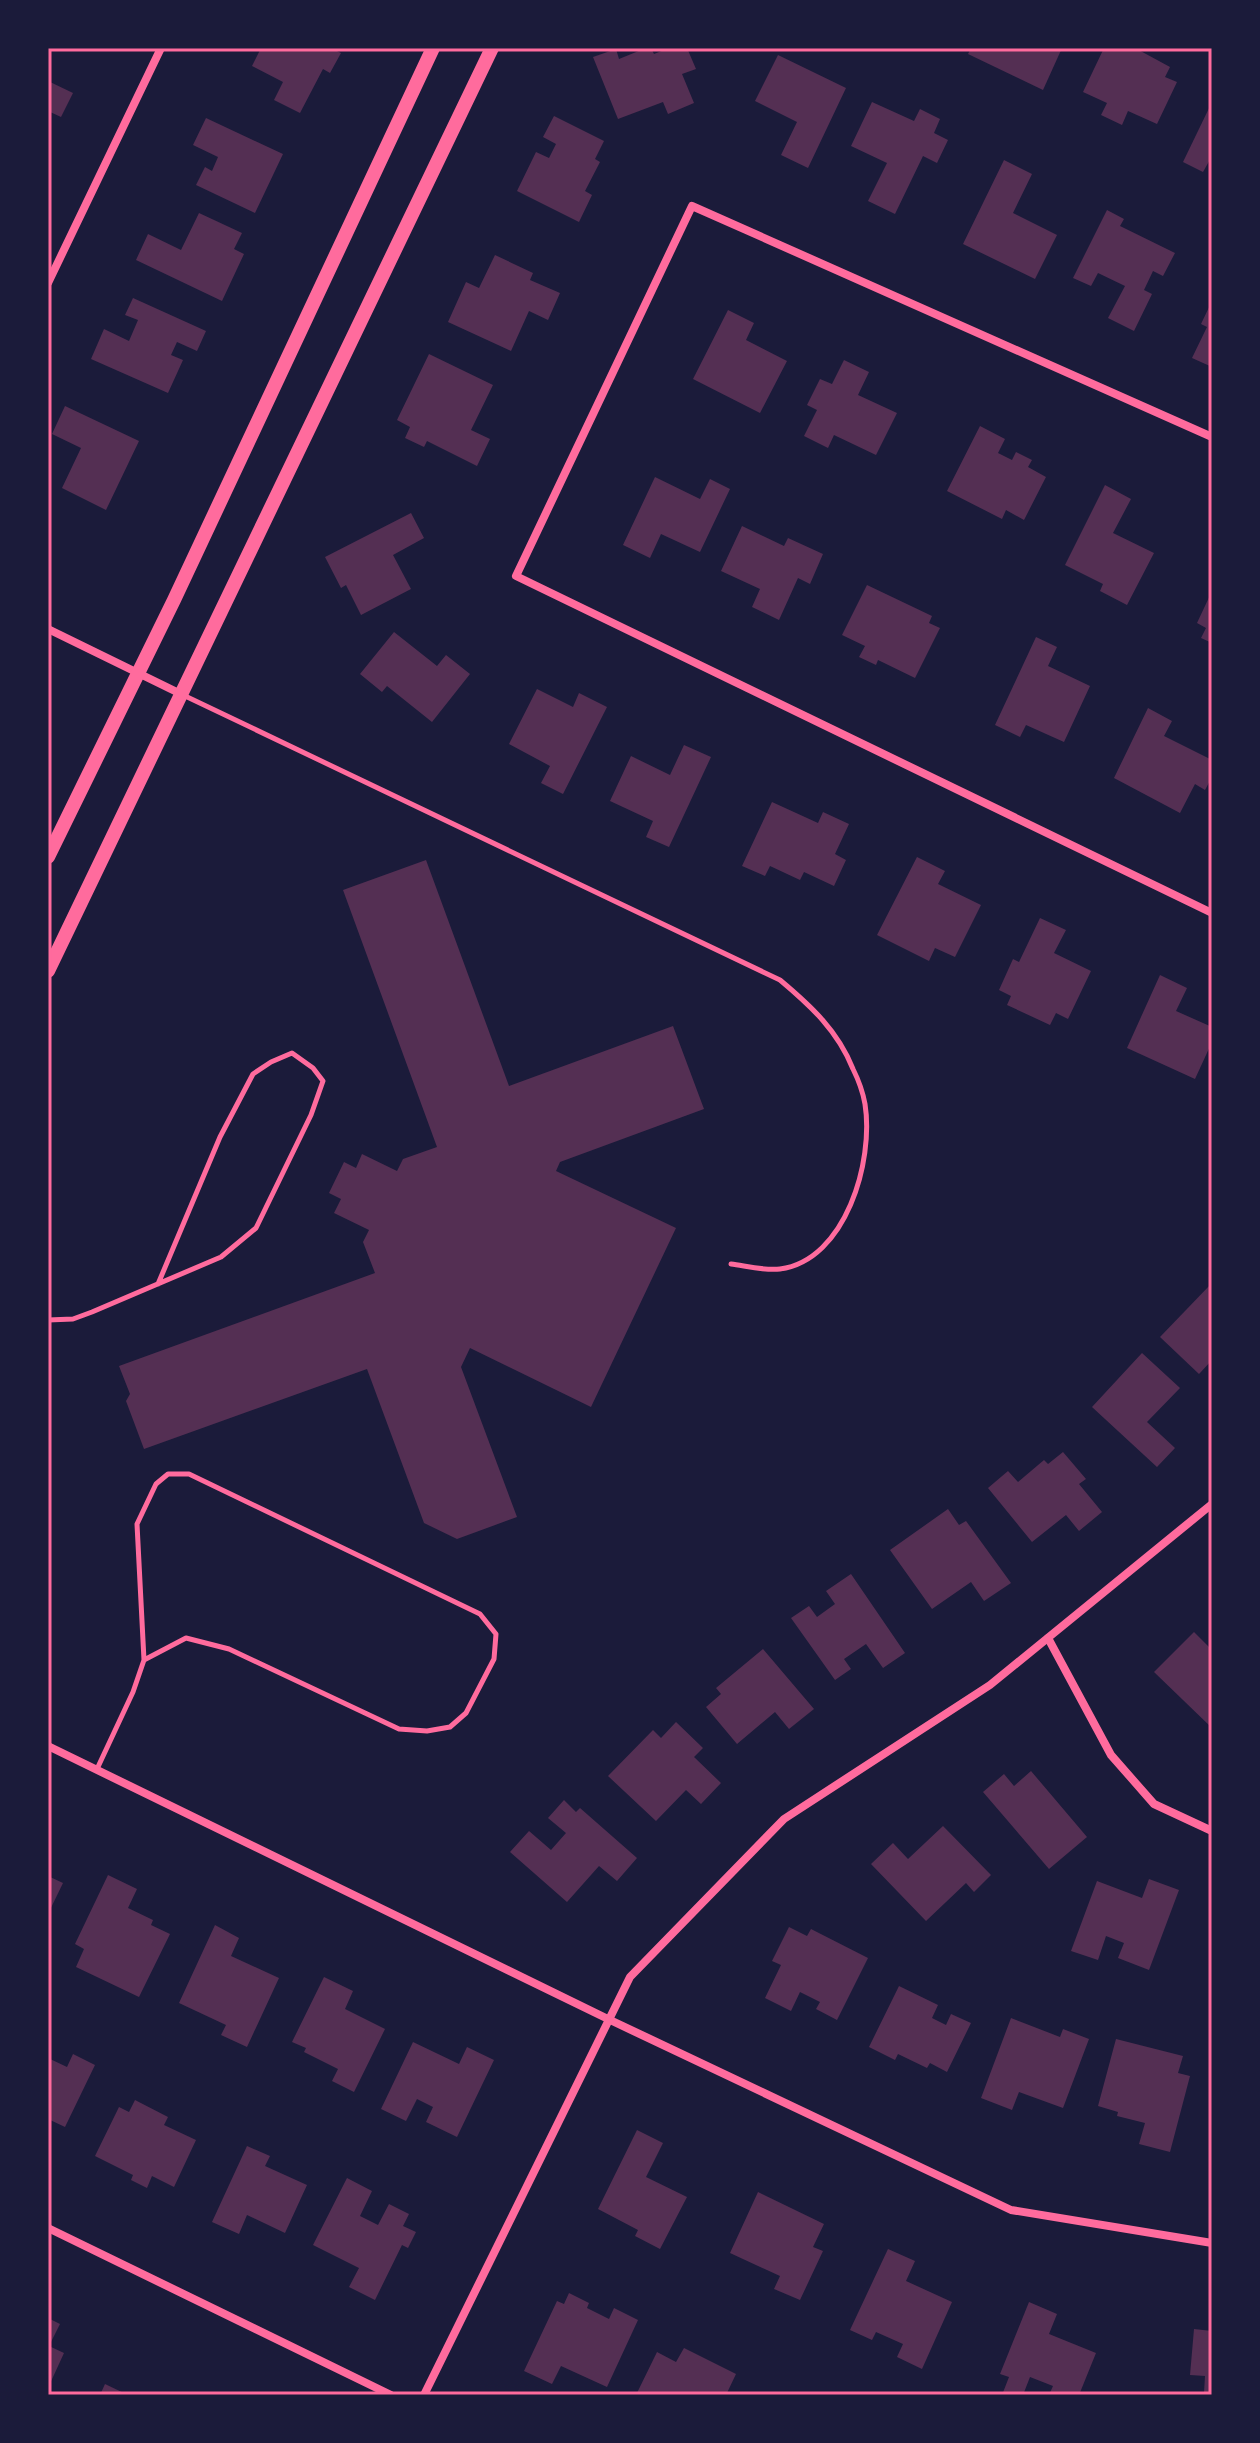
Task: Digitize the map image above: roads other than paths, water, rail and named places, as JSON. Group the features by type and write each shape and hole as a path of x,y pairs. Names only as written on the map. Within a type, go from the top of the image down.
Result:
{"street":[{"path":"48,283 161,48"},
{"path":"48,857 138,675 433,48"},
{"path":"48,971 492,48"},
{"path":"1212,437 692,206 516,576 1212,913"},
{"path":"48,629 181,694"},
{"path":"424,2395 630,1977 784,1819 990,1685 1212,1504"},
{"path":"1048,1638 1111,1755 1154,1804 1212,1831"},
{"path":"48,1746 608,2019 1011,2210 1212,2243"},
{"path":"48,2228 391,2395"}],"lane":[{"path":"181,694 780,980 816,1009 840,1041 854,1069 865,1105 865,1148 858,1183 847,1213 834,1235 813,1257 780,1269 731,1264"},
{"path":"48,1320 73,1319 158,1284 221,1257 256,1228 305,1128 323,1081 313,1068 292,1053 253,1074 220,1137 158,1284"},
{"path":"96,1770 133,1692 144,1660 137,1524 156,1484 168,1474 189,1474 480,1614 496,1634 494,1659 466,1713 450,1727 427,1731 399,1729 229,1649 186,1638 144,1660"}]}
